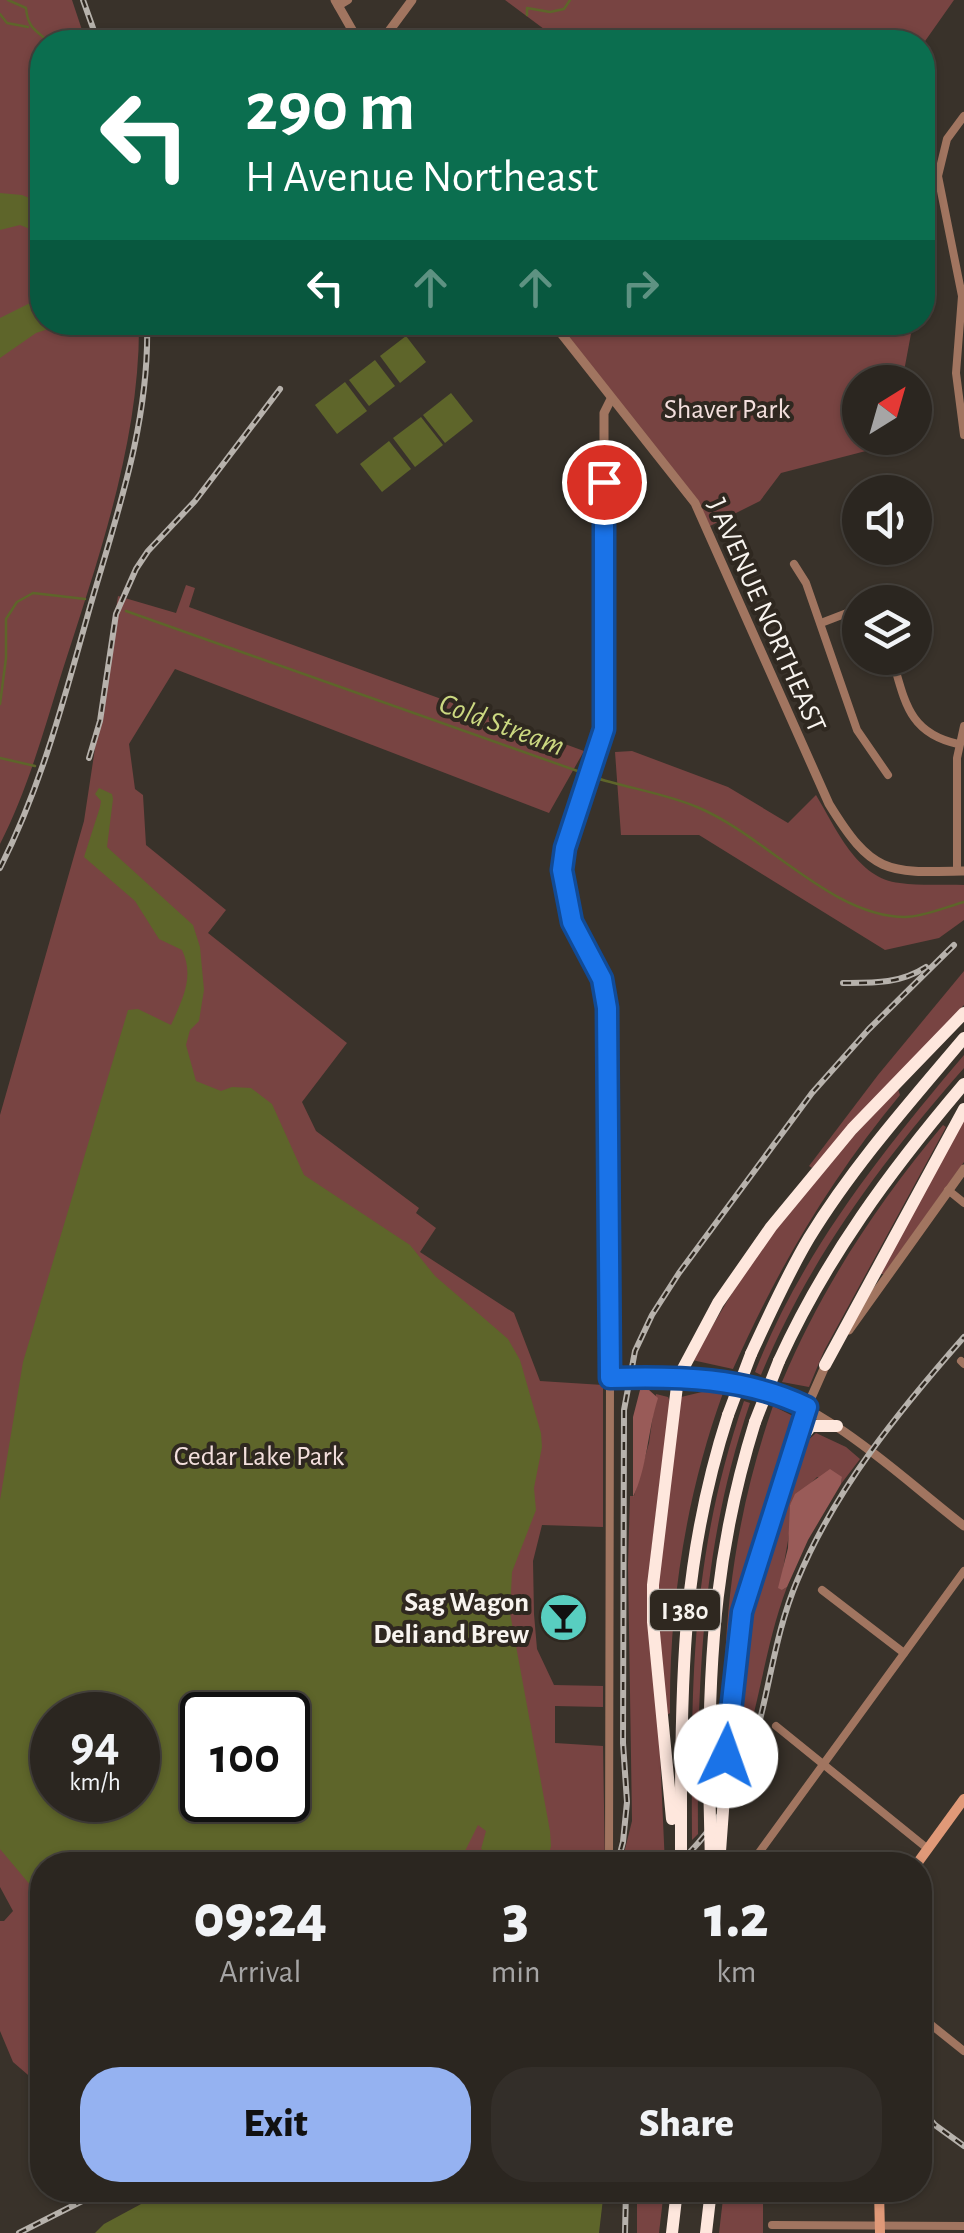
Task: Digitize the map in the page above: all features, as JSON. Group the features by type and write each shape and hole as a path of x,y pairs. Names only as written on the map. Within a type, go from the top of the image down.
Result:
{"highway":[{"path":"676,1814 653,1622 653,1585 678,1378 718,1303 771,1226 852,1129 964,1013"},
{"name":"I 380","path":"679,1852 676,1814 686,1604 700,1514 728,1415 750,1354 791,1270 829,1208 872,1149 964,1038"},
{"name":"I 380","path":"711,1852 711,1648 732,1503 756,1422 811,1295 850,1229 894,1168 964,1084"},
{"path":"825,1365 964,1109"},
{"path":"720,1852 742,1612 807,1407"},
{"path":"793,1452 811,1426 837,1426"},
{"path":"672,2233 676,2202"},
{"path":"706,2233 710,2202"}],"main road":[{"path":"925,1852 964,1799"},
{"path":"879,2202 880,2230"}],"street":[{"path":"391,30 412,0"},
{"path":"340,2 353,30"},
{"path":"964,116 947,139 938,176 962,296 956,373 964,435"},
{"name":"J AVENUE NORTHEAST","path":"562,335 702,515 775,688 846,832 858,848 888,867 908,873 960,871"},
{"path":"609,1852 607,1008 602,979 572,922 562,870 572,826 601,744 604,722 604,413 611,399"},
{"path":"794,564 806,582 857,730 888,775"},
{"path":"821,623 842,615"},
{"path":"897,675 917,724 942,741 958,744"},
{"path":"960,871 958,744 964,726"},
{"path":"807,1407 825,1365 964,1169"},
{"path":"948,1190 964,1203"},
{"path":"610,1378 678,1378 740,1384 807,1407 964,1526"},
{"path":"760,1852 964,1571"},
{"path":"822,1590 904,1653"},
{"path":"776,1726 928,1848"},
{"path":"932,2025 964,2050"},
{"path":"772,2225 880,2230 964,2226"}],"green space":[{"path":"0,0 72,0 82,30 30,30 30,335 138,335 137,367 125,456 114,500 35,759 0,844"},
{"path":"505,0 954,0 933,30 544,29"},
{"name":"Shaver Park","path":"561,335 911,335 905,365 842,365 842,455 850,455 781,473 760,501 708,527"},
{"name":"Cedar Lake Park","path":"186,585 195,588 189,607 584,751 549,813 175,669 129,744 135,789 143,795 146,845 226,910 208,933 347,1043 302,1102 316,1131 419,1208 416,1213 436,1228 420,1252 514,1313 540,1381 603,1385 603,1527 542,1525 533,1561 537,1649 554,1685 603,1686 603,1707 555,1706 555,1743 603,1746 605,1852 30,1852 30,2077 13,2062 0,2031 0,1921 13,1911 0,1887 0,1115 84,821 118,596 176,613"},
{"path":"632,751 728,787 788,823 816,795 849,850 872,872 900,883 964,885 964,920 939,938 885,950 699,835 621,835 615,752"},
{"path":"964,971 964,1005 812,1168 809,1166 878,1075"},
{"path":"964,1055 964,1068 904,1139 850,1213 801,1291 761,1375 755,1372 796,1286 846,1205"},
{"path":"898,1089 900,1095 850,1160 807,1226 733,1369 692,1360 756,1253 846,1144"},
{"path":"964,1118 964,1162 884,1274 880,1274"},
{"path":"943,1125 946,1127 824,1351 809,1387 782,1382 815,1313 853,1248"},
{"path":"706,1391 723,1393 699,1471 682,1551 667,1715 658,1582 681,1397"},
{"path":"656,1394 668,1397 651,1553 664,1852 624,1852 632,1821 630,1496 634,1496 649,1443"},
{"path":"744,1401 750,1403 721,1510 705,1616 698,1834 692,1840 694,1671 704,1565 713,1512"},
{"path":"773,1406 799,1419 750,1561 728,1665 727,1631 739,1533"},
{"path":"816,1433 846,1447 860,1459 841,1484 842,1477 817,1477 790,1505 782,1590 787,1587 748,1736 731,1784 737,1683 756,1576 804,1444"},
{"path":"637,2202 663,2202 659,2233 637,2233"},
{"path":"723,2202 763,2202 763,2233 719,2233"}],"shaded area":[{"path":"0,193 30,198 30,229 20,225 0,230"},
{"path":"30,303 30,335 33,335 0,358 0,318"},
{"path":"406,336 426,362 400,383 380,356"},
{"path":"375,360 395,386 369,406 349,380"},
{"path":"345,382 367,411 337,434 315,405"},
{"path":"451,393 473,421 445,443 423,415"},
{"path":"421,417 443,445 415,467 393,438"},
{"path":"389,441 411,469 382,492 360,464"},
{"name":"Cedar Lake Park","path":"99,788 112,794 113,799 107,847 193,925 200,947 204,990 199,1021 190,1030 186,1045 196,1081 221,1091 251,1088 272,1104 304,1175 410,1245 435,1276 508,1339 520,1360 542,1447 534,1488 536,1510 512,1572 510,1613 550,1831 549,1852 487,1852 481,1849 486,1831 478,1825 464,1852 30,1852 30,1885 0,1849 0,1500 23,1362 128,1010 138,1009 171,1025 187,979 182,950 159,939 135,901 84,857 101,801 95,794"},
{"path":"640,1390 649,1390 658,1398 633,1497 633,1417"},
{"path":"830,1469 842,1477 841,1484 782,1590 778,1588 788,1548 790,1505 795,1494"},
{"path":"145,2202 603,2202 599,2233 95,2233"}],"waterway":[{"path":"8,0 26,8 35,30"},
{"path":"527,15 527,8 550,12 564,9 570,0"},
{"path":"0,14 7,23 28,27"},
{"name":"Cold Stream","path":"0,704 6,619 17,602 33,593 85,599"},
{"name":"Cold Stream","path":"126,611 586,774"},
{"path":"0,758 35,766"},
{"name":"Cold Stream","path":"593,777 697,807 851,904 878,913 912,917 964,902"}],"railway":[{"path":"83,0 94,30"},
{"path":"0,868 51,740 121,502 143,395 147,335"},
{"path":"89,758 100,721 116,614 136,569 195,501 280,389"},
{"path":"620,1852 627,1802 623,1743 624,1410 635,1351 679,1273 812,1093 869,1029 954,945"},
{"path":"843,983 896,980 926,967"},
{"path":"689,1852 717,1819 740,1779 754,1742 788,1604 812,1547 870,1452 964,1337"},
{"path":"932,2122 964,2146"},
{"path":"19,2233 80,2202"},
{"path":"625,2233 626,2202"}],"place":[{"name":"Sag Wagon Deli and Brew","path":"564,1617"}],"route":[{"path":"604,482 604,729 565,848 562,870 572,922 602,979 607,1008 610,1378 724,1381 772,1392 807,1407 742,1612 726,1756"}]}
